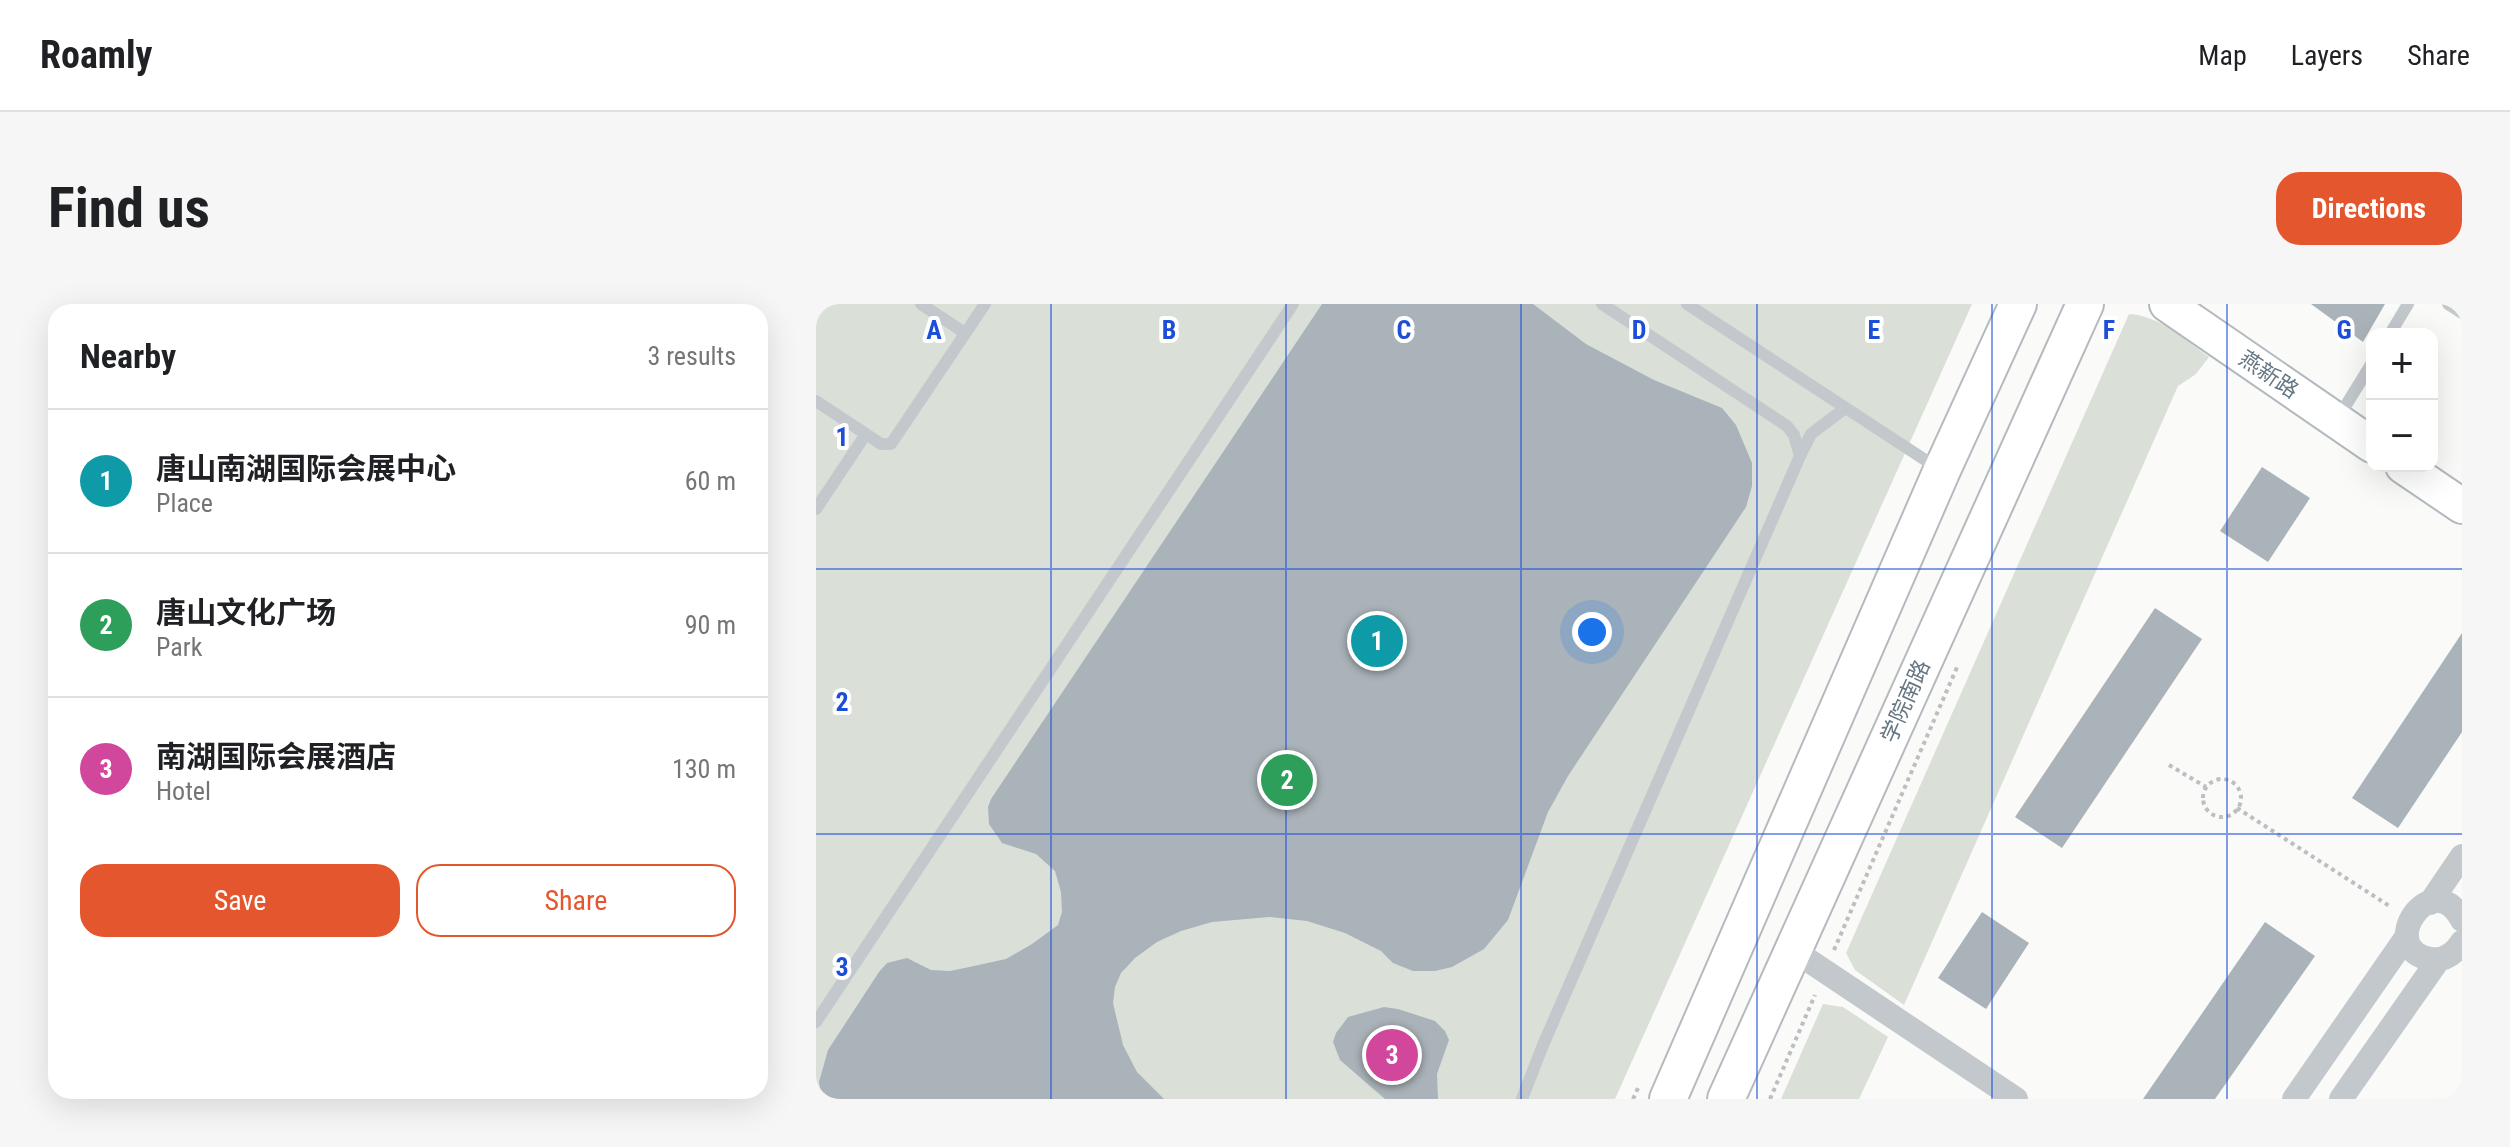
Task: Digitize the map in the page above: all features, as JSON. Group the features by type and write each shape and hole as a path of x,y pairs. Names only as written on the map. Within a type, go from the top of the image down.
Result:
{"main road":[{"path":"1668,1099 1942,470 2018,304"},
{"name":"学院南路","path":"1726,1099 2085,304"}],"street":[{"name":"燕新路","path":"2167,304 2366,441"},
{"path":"2412,472 2462,506"},
{"path":"2294,1099 2408,927 2415,911 2430,903 2462,856"},
{"path":"2430,903 2447,904 2461,917"},
{"path":"2408,927 2415,951 2422,956 2439,959"},
{"path":"2341,1099 2439,959 2456,951 2462,942"},
{"path":"1793,950 2016,1099"}],"lane":[{"path":"921,304 965,333"},
{"path":"816,401 881,444 891,444 985,304"},
{"path":"816,1022 1293,304"},
{"path":"1602,304 1787,426 1794,435 1800,456"},
{"path":"1687,304 1942,470"},
{"path":"2394,328 2408,304"},
{"path":"2448,304 2462,313"},
{"path":"2336,420 2366,372"},
{"path":"1522,1099 1549,1030 1800,456 1811,434 1844,409"},
{"path":"816,509 866,434"}],"path":[{"path":"1770,1099 1963,653"},
{"path":"2169,765 2206,787"},
{"path":"2220,779 2232,781 2240,791 2240,803 2227,816 2215,815 2209,812 2203,801 2206,787 2220,779"},
{"path":"2237,808 2408,927"}],"shaded area":[{"path":"816,304 1972,304 1615,1099 816,1099"},
{"path":"2129,314 2161,324 2209,357 2196,374 2178,386 1904,1005 1855,970 1846,953"},
{"path":"1823,1004 1843,1007 1888,1037 1859,1099 1781,1099"}],"building":[{"path":"1322,304 1533,304 1586,344 1654,380 1722,408 1736,425 1752,463 1752,486 1746,507 1568,776 1548,812 1508,920 1484,949 1452,967 1435,971 1413,971 1393,963 1381,951 1345,933 1307,921 1269,917 1212,922 1157,942 1121,973 1113,1003 1123,1045 1137,1072 1164,1099 822,1099 819,1082 828,1050 887,963 907,958 931,970 950,971 1006,959 1058,925 1062,912 1061,892 1055,871 1036,854 1002,843 989,824 991,799"},
{"path":"2311,304 2385,304 2371,328 2366,328 2363,342"},
{"path":"2262,467 2310,498 2268,562 2220,531"},
{"path":"2155,608 2202,639 2062,848 2015,817"},
{"path":"2462,633 2462,732 2398,828 2352,798"},
{"path":"1982,912 2029,943 1986,1009 1938,978"},
{"path":"2265,922 2315,956 2215,1099 2143,1099"},
{"path":"1384,1007 1435,1021 1445,1031 1449,1040 1437,1074 1438,1099 1385,1099 1340,1060 1333,1042 1348,1017"}],"place":[{"name":"唐山南湖国际会展中心","path":"1377,641"},
{"name":"唐山文化广场","path":"1287,780"},
{"name":"南湖国际会展酒店","path":"1392,1055"}]}
